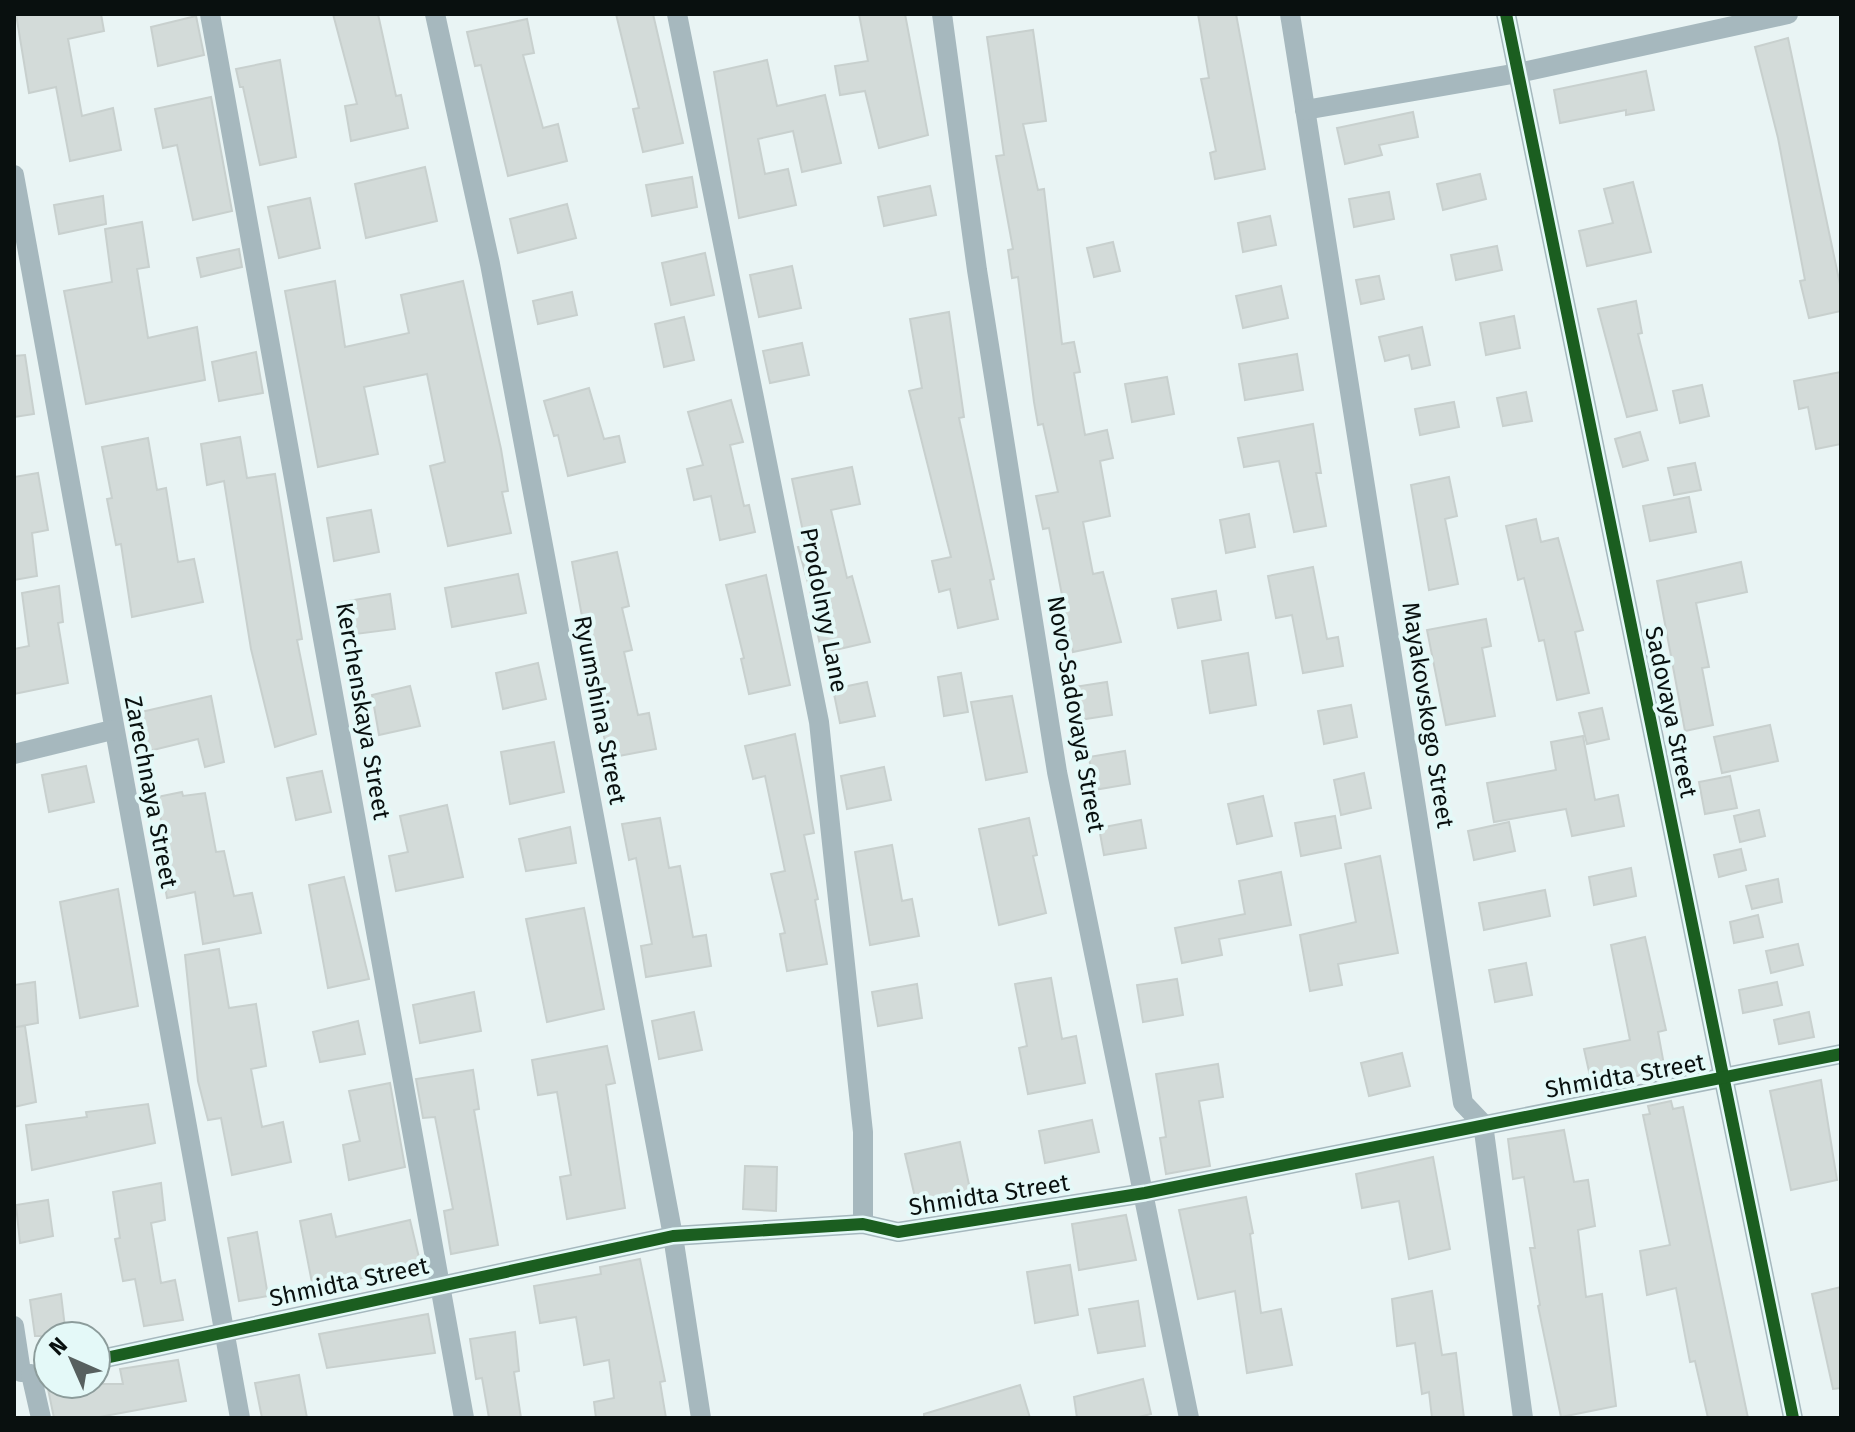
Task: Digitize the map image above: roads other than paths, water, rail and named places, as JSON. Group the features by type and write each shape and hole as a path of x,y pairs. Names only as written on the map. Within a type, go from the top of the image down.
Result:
{"street":[{"name":"Kerchenskaya Street","path":"210,14 464,1418"},
{"name":"Ryumshina Street","path":"435,14 490,264 673,1236 701,1418"},
{"name":"Prodolnyy Lane","path":"677,14 819,722 863,1132 863,1224"},
{"name":"Novo-Sadovaya Street","path":"942,14 977,270 1057,772 1189,1418"},
{"name":"Mayakovskogo Street","path":"1290,14 1463,1103 1483,1124 1523,1418"},
{"name":"Sadovaya Street","path":"1506,14 1793,1418"},
{"path":"1305,110 1518,73 1788,14"},
{"name":"Zarechnaya Street","path":"14,175 112,730 240,1418"},
{"path":"14,754 112,730"},
{"name":"Shmidta Street","path":"112,1356 673,1236 863,1224 898,1232 1145,1193 1841,1054"},
{"path":"14,1326 41,1418"}]}
